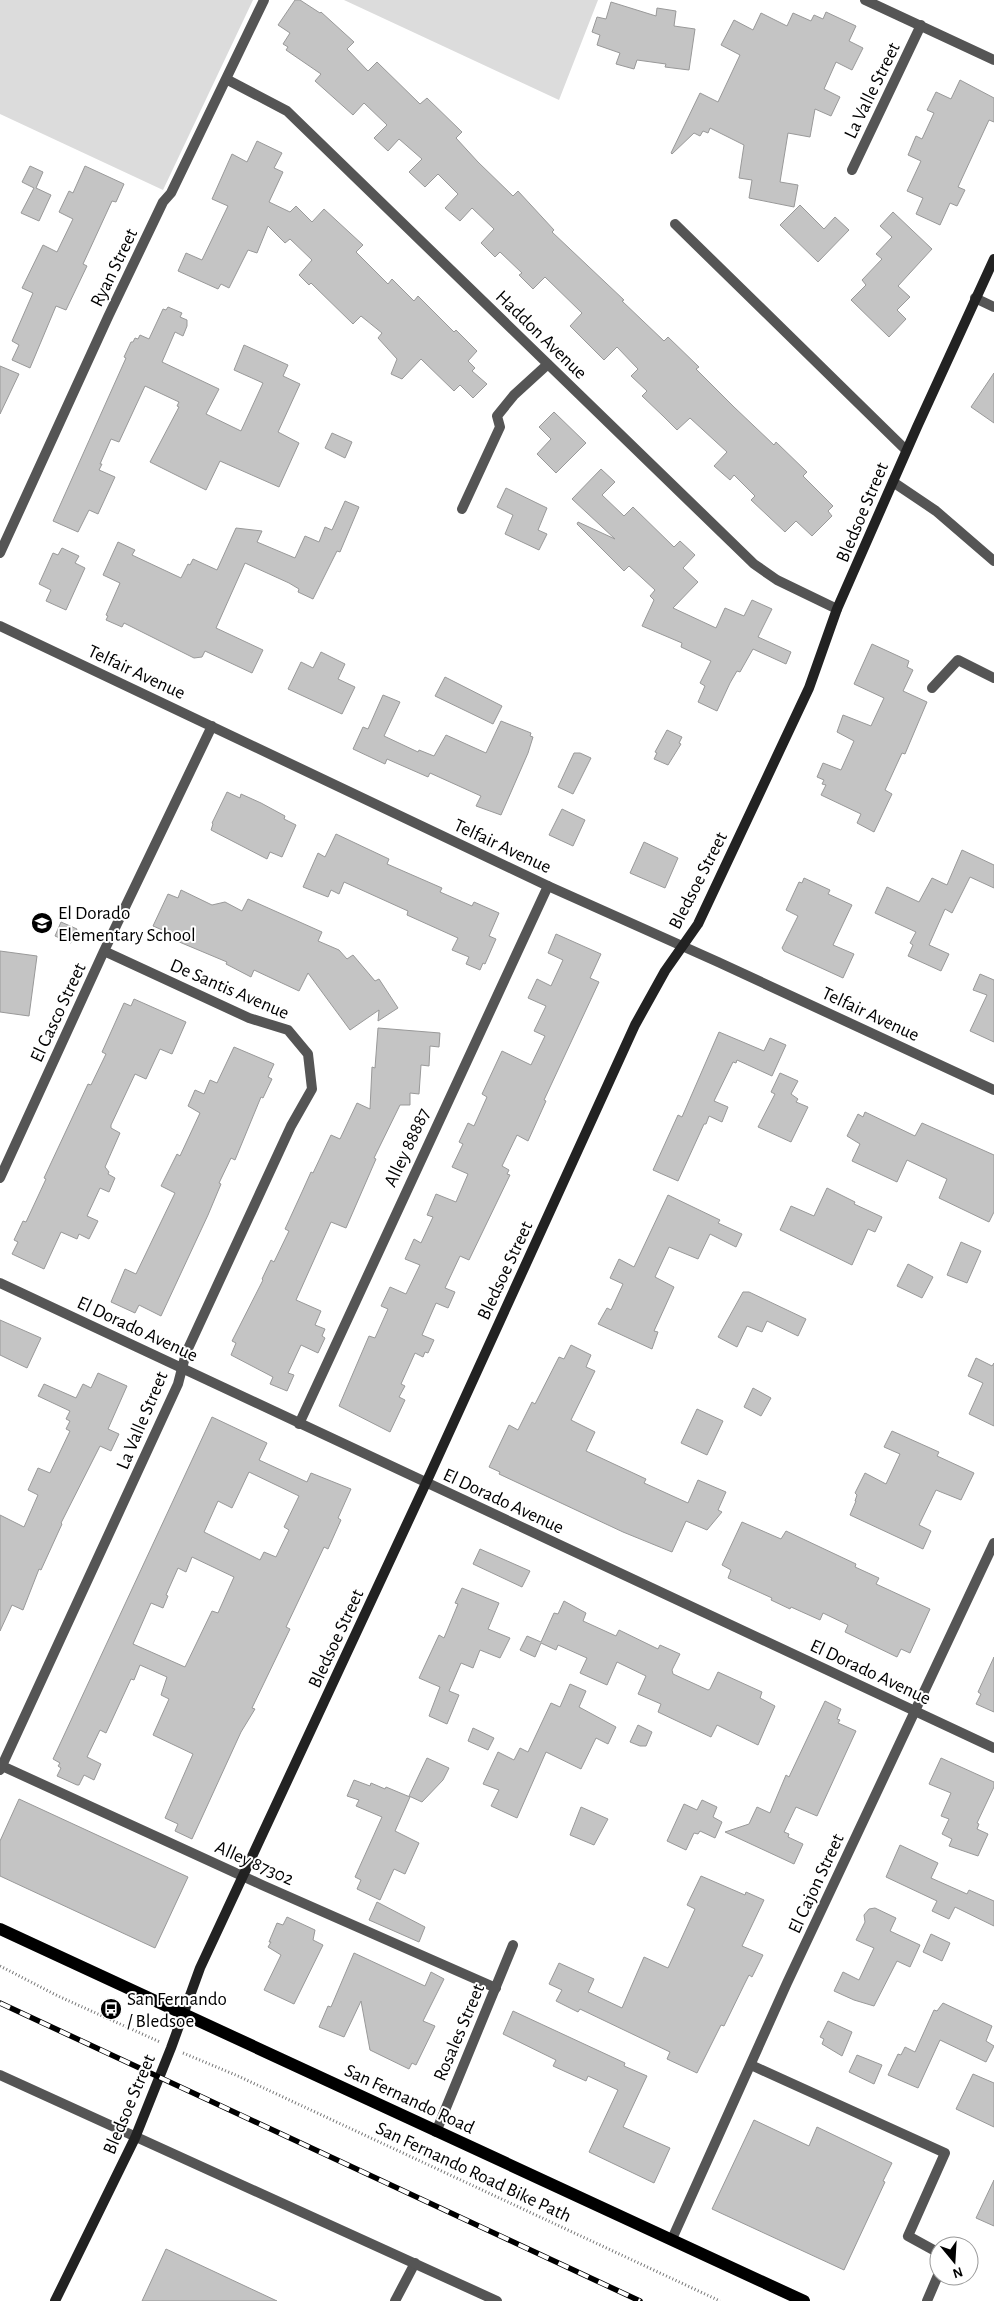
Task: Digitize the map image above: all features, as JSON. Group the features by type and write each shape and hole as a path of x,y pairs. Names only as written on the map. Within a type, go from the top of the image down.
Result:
{"main road":[{"name":"San Fernando Road","path":"0,1929 804,2301"}],"street":[{"name":"Ryan Street","path":"0,553 108,317 163,202 172,192 264,0"},
{"path":"865,0 994,60"},
{"name":"La Valle Street","path":"852,170 921,26"},
{"name":"Haddon Avenue","path":"226,79 287,111 754,564 777,580 837,609"},
{"path":"675,224 906,450"},
{"name":"Bledsoe Street","path":"55,2301 134,2138 200,1968 426,1483 635,1025 658,983 698,924 809,688 837,609 906,450 994,259"},
{"path":"975,298 994,307"},
{"path":"462,509 500,427 497,416 514,395 548,364"},
{"path":"893,482 936,511 994,561"},
{"name":"Telfair Avenue","path":"0,626 548,886 994,1090"},
{"path":"932,688 958,660 994,678"},
{"name":"El Casco Street","path":"0,1178 104,951 212,726"},
{"name":"Alley 88887","path":"298,1424 548,886"},
{"name":"De Santis Avenue","path":"104,951 249,1018 288,1030 308,1054"},
{"name":"La Valle Street","path":"1,1767 178,1384 186,1353 291,1126 312,1089 308,1054"},
{"name":"El Dorado Avenue","path":"0,1283 994,1748"},
{"name":"El Cajon Street","path":"672,2239 791,1975 994,1543"},
{"name":"Alley 87302","path":"1,1767 496,1988"},
{"name":"Rosales Street","path":"436,2132 513,1946"},
{"path":"751,2065 945,2153 908,2236 929,2248"},
{"path":"0,2075 134,2138 497,2301"},
{"path":"396,2301 415,2263"},
{"path":"927,2301 933,2286"}],"path":[{"path":"0,1966 58,1996 140,2033"},
{"name":"San Fernando Road Bike Path","path":"217,2067 720,2301"}],"shaded area":[{"path":"0,0 253,0 163,190 0,114"},
{"path":"344,0 598,0 559,100"}],"building":[{"path":"295,0 300,0 321,12 354,42 347,49 368,71 377,62 420,104 427,98 462,132 456,138 478,162 513,196 518,191 554,230 552,232 624,300 622,301 664,341 668,337 699,367 696,369 734,407 774,445 776,442 807,472 803,476 833,506 828,511 832,516 812,536 796,521 785,532 751,500 755,496 734,475 730,480 714,466 727,452 690,418 677,430 642,396 647,391 631,376 638,369 617,347 604,360 570,326 582,313 545,277 533,289 519,275 522,273 500,252 495,257 481,243 494,229 472,208 460,221 445,208 458,194 438,174 425,187 409,172 422,159 399,139 388,151 374,138 387,125 364,103 353,115 315,81 321,74 286,50 288,47 283,44 290,33 278,25"},
{"path":"611,2 656,16 657,8 676,11 674,26 695,29 689,70 665,67 666,64 637,60 634,69 616,64 620,53 597,45 600,35 592,32 597,17 606,19"},
{"path":"826,12 856,26 849,41 863,48 852,70 836,62 824,89 840,97 831,116 815,109 810,137 788,133 780,182 798,185 794,207 749,198 752,180 739,178 744,145 710,128 708,133 703,131 700,136 694,133 671,153 700,93 718,102 740,55 721,45 734,20 753,30 761,13 787,26 793,13 811,21 814,15 823,19"},
{"path":"960,80 994,98 994,122 989,120 958,187 965,190 957,206 950,203 940,225 916,214 923,198 907,191 921,161 908,155 916,136 922,139 934,113 927,110 936,92 951,99"},
{"path":"257,141 282,153 274,168 283,172 269,202 290,212 296,206 312,222 324,209 363,245 356,252 388,284 392,279 414,301 418,296 454,332 456,330 477,351 468,361 475,368 472,371 487,384 473,398 460,385 454,391 421,359 402,379 391,374 397,359 378,338 382,333 361,316 353,324 311,283 309,285 299,275 312,260 290,239 285,243 268,226 257,253 248,250 229,288 221,284 218,289 178,271 186,253 202,260 228,206 212,199 232,154 247,162"},
{"path":"30,166 43,172 36,188 51,195 39,221 21,213 34,188 22,182"},
{"path":"85,166 124,184 116,202 112,201 83,264 87,266 66,310 56,306 30,368 12,360 19,345 12,341 33,293 22,288 43,245 57,252 73,219 59,212 69,191 73,193"},
{"path":"800,205 824,229 835,217 849,230 818,262 780,225"},
{"path":"893,212 932,249 898,286 910,297 897,310 906,319 889,337 851,300 866,285 862,280 882,259 876,254 892,237 880,226"},
{"path":"168,307 182,313 180,317 187,320 187,326 183,336 175,332 162,362 219,389 206,414 241,431 263,383 234,370 244,345 288,365 283,376 300,384 278,432 299,443 279,487 220,461 206,490 150,462 179,407 177,406 179,402 145,386 119,442 111,439 100,464 102,464 99,470 115,477 98,514 89,510 78,532 53,521 126,358 124,357 131,342 135,338 138,339 140,335 149,339 163,309 166,310"},
{"path":"0,366 19,374 0,414"},
{"path":"994,373 994,423 971,407"},
{"path":"554,412 586,443 556,473 537,454 551,439 539,427"},
{"path":"332,433 352,442 345,458 325,448"},
{"path":"601,469 615,482 602,495 624,516 633,507 674,547 680,541 695,555 683,568 698,582 673,608 716,628 725,608 744,616 752,600 772,609 758,637 791,652 786,664 753,649 740,672 737,671 730,683 717,711 698,702 705,686 700,683 711,661 681,647 682,643 642,626 654,600 650,596 655,590 629,566 624,571 577,524 578,522 615,539 572,499"},
{"path":"506,488 547,508 538,530 547,534 539,550 505,534 513,515 497,507"},
{"path":"345,501 359,507 340,552 337,551 313,599 298,592 299,589 289,583 245,563 216,628 263,650 252,673 205,651 202,657 194,658 124,623 122,627 106,620 108,616 106,615 120,583 103,575 118,542 135,550 132,555 181,578 188,564 190,565 193,559 217,570 236,528 262,531 257,542 295,558 305,536 319,542 325,527 332,530"},
{"path":"62,548 79,556 75,563 85,568 66,610 46,601 51,590 39,584 53,553 58,555"},
{"path":"872,644 909,661 907,667 913,670 903,691 927,702 905,754 902,753 885,790 892,794 874,832 857,823 861,814 821,795 826,785 822,784 824,780 817,777 823,763 841,770 854,741 837,732 843,715 871,726 884,698 854,684"},
{"path":"321,652 345,664 338,679 355,687 342,714 288,689 301,662 313,668"},
{"path":"445,677 502,706 493,724 435,696"},
{"path":"383,695 400,702 384,736 418,752 419,750 434,756 446,735 486,753 501,721 531,733 530,736 533,737 528,753 501,815 476,806 481,796 430,773 428,777 387,759 385,764 353,749 363,727 368,729"},
{"path":"667,730 682,737 679,743 681,744 668,765 654,759 657,753 655,752"},
{"path":"574,753 580,753 591,758 573,794 558,787"},
{"path":"227,792 240,798 241,794 261,803 285,816 284,819 296,825 282,857 270,852 267,859 211,830 212,823"},
{"path":"562,809 585,820 573,846 549,835"},
{"path":"336,834 389,859 387,864 442,888 440,892 472,906 474,902 499,913 489,936 496,939 485,964 483,963 480,970 466,964 469,957 452,950 458,938 407,915 408,911 344,882 339,894 331,890 328,897 303,887 318,853 325,857"},
{"path":"644,842 678,858 665,888 630,873"},
{"path":"962,850 994,865 994,888 970,877 952,913 945,909 929,945 949,954 941,971 908,956 913,945 910,943 916,932 875,913 887,887 919,902 932,878 947,885"},
{"path":"804,878 830,890 828,894 852,905 833,945 854,954 843,978 784,951 782,948 798,916 786,910 799,882 802,883"},
{"path":"181,890 212,905 225,902 242,911 248,899 322,932 318,941 339,950 347,959 353,955 375,981 379,979 398,1008 378,1021 379,1010 350,1030 308,973 299,991 254,970 251,977 226,964 227,962 165,936 167,932 153,926 168,894 178,898"},
{"path":"61,922 77,929 71,943 55,936"},
{"path":"556,934 601,954 590,978 599,982 544,1100 546,1101 528,1141 517,1135 502,1166 509,1170 507,1174 510,1175 469,1260 460,1256 445,1288 455,1292 448,1308 436,1303 422,1335 434,1340 428,1353 425,1352 423,1357 415,1353 401,1384 405,1386 399,1397 405,1400 390,1432 339,1406 369,1336 375,1338 388,1309 381,1306 390,1287 406,1294 420,1265 405,1259 414,1239 421,1243 433,1217 427,1215 436,1194 456,1202 468,1174 452,1167 463,1144 459,1142 468,1123 474,1126 487,1097 482,1094 502,1051 531,1065 545,1036 534,1031 546,1006 528,998 537,979 551,986 563,960 548,953"},
{"path":"0,951 37,956 29,1016 0,1012"},
{"path":"980,974 994,980 994,1042 970,1031 987,995 973,990"},
{"path":"134,999 186,1022 172,1054 160,1049 146,1079 135,1074 111,1125 111,1128 120,1133 105,1167 109,1172 108,1174 115,1178 109,1192 100,1188 87,1216 98,1221 89,1239 79,1234 77,1239 61,1232 44,1269 12,1254 18,1242 14,1240 23,1221 26,1222 46,1179 44,1178 88,1084 91,1085 106,1054 102,1052 124,1003 131,1006"},
{"path":"378,1028 440,1033 439,1047 430,1046 429,1066 421,1065 419,1094 410,1093 410,1105 400,1105 374,1158 376,1159 346,1228 331,1222 296,1300 321,1311 315,1325 325,1329 322,1336 325,1338 318,1353 301,1345 288,1373 294,1375 287,1391 270,1384 273,1377 231,1355 236,1343 232,1341 271,1260 274,1262 289,1231 285,1229 311,1172 313,1173 331,1135 340,1139 357,1103 370,1109 372,1067 375,1068"},
{"path":"719,1032 764,1051 770,1038 786,1045 772,1076 737,1060 736,1063 733,1062 714,1101 728,1107 722,1122 709,1116 678,1181 653,1170 678,1115 682,1117"},
{"path":"234,1047 274,1064 268,1077 272,1079 263,1098 261,1097 235,1160 231,1158 219,1183 221,1184 208,1215 161,1316 139,1305 135,1313 111,1302 125,1269 136,1274 175,1193 161,1186 177,1154 180,1156 200,1113 188,1106 195,1090 204,1094 210,1080 217,1083"},
{"path":"780,1073 798,1081 791,1094 798,1099 796,1102 808,1107 791,1142 758,1127 775,1094 771,1092"},
{"path":"865,1112 915,1136 922,1123 994,1155 994,1212 989,1222 939,1198 947,1179 907,1160 897,1182 852,1161 860,1144 847,1136 858,1114 863,1117"},
{"path":"827,1188 855,1202 854,1204 882,1217 875,1232 868,1229 852,1265 780,1230 791,1206 814,1216"},
{"path":"668,1195 720,1220 718,1223 742,1234 736,1247 710,1234 698,1259 669,1247 655,1277 674,1287 654,1331 658,1332 652,1349 598,1324 607,1308 611,1310 623,1284 610,1278 619,1259 634,1267"},
{"path":"961,1242 981,1251 967,1283 947,1275"},
{"path":"908,1264 933,1277 922,1298 897,1286"},
{"path":"743,1292 749,1292 806,1319 798,1336 767,1321 762,1332 747,1326 737,1347 718,1337"},
{"path":"0,1320 41,1338 27,1368 0,1355"},
{"path":"571,1345 591,1355 586,1367 595,1371 571,1420 595,1432 586,1451 646,1479 644,1483 688,1503 698,1480 726,1492 718,1510 722,1512 707,1530 686,1521 672,1552 623,1532 499,1474 500,1472 489,1467 509,1425 518,1430 532,1402 535,1404 559,1357 564,1359"},
{"path":"976,1358 992,1366 994,1363 994,1426 969,1414 983,1383 968,1376"},
{"path":"98,1373 127,1386 108,1429 119,1434 111,1451 100,1446 61,1523 41,1570 39,1569 23,1610 12,1605 0,1631 0,1515 24,1527 38,1495 28,1490 38,1468 50,1473 70,1431 66,1429 70,1421 66,1419 70,1411 38,1396 44,1384 76,1398 83,1384 91,1388"},
{"path":"753,1388 771,1398 761,1416 744,1407"},
{"path":"697,1409 723,1421 707,1455 681,1443"},
{"path":"212,1417 267,1443 259,1460 307,1482 311,1473 351,1489 338,1518 341,1520 328,1549 324,1547 286,1627 290,1629 252,1708 255,1709 241,1732 192,1839 175,1831 178,1824 165,1818 193,1754 153,1735 169,1699 161,1695 167,1677 140,1665 134,1680 131,1679 106,1733 100,1730 87,1757 101,1764 94,1780 84,1775 79,1785 77,1785 57,1776 61,1768 58,1766 60,1763 53,1759","holes":["249,1472 299,1496 284,1527 289,1530 276,1557 264,1552 260,1560 204,1532 218,1501 232,1508","192,1557 234,1577 218,1613 212,1611 185,1667 133,1644 151,1603 163,1608 168,1596 166,1595 178,1568 186,1572"]},
{"path":"892,1431 939,1452 937,1456 974,1473 961,1500 936,1490 919,1525 931,1531 923,1549 850,1515 856,1501 857,1495 855,1493 865,1473 886,1484 900,1454 884,1447"},
{"path":"742,1522 781,1539 786,1531 856,1564 855,1567 879,1578 876,1584 930,1609 910,1653 901,1649 897,1657 845,1632 848,1625 823,1613 820,1620 791,1607 790,1609 771,1600 772,1598 728,1578 731,1570 722,1565"},
{"path":"480,1549 530,1571 522,1587 473,1564"},
{"path":"462,1588 499,1603 488,1629 510,1638 500,1658 480,1650 473,1668 461,1663 449,1691 459,1695 447,1724 429,1716 440,1687 419,1678 439,1635 444,1638 458,1604 455,1603"},
{"path":"564,1601 586,1613 583,1621 616,1636 619,1630 658,1649 660,1645 680,1654 672,1670 673,1674 708,1690 718,1672 762,1692 760,1698 775,1706 758,1745 717,1725 711,1737 658,1712 661,1704 638,1694 646,1676 617,1662 607,1685 580,1673 587,1658 558,1645 556,1650 541,1643 535,1657 520,1650 527,1636 541,1642 554,1613 558,1614"},
{"path":"994,1657 994,1712 976,1704 981,1694 978,1692"},
{"path":"570,1684 586,1691 579,1707 616,1727 608,1744 596,1738 581,1769 546,1752 517,1818 491,1806 499,1790 483,1784 498,1752 514,1760 520,1748 528,1752 551,1703 560,1707"},
{"path":"825,1701 841,1709 837,1719 840,1720 838,1723 856,1731 817,1816 796,1807 784,1832 789,1834 788,1837 803,1844 794,1864 725,1832 749,1824 757,1807 770,1813 786,1775 789,1777"},
{"path":"638,1725 652,1732 646,1746 630,1742"},
{"path":"473,1728 494,1738 488,1750 468,1741"},
{"path":"427,1758 449,1768 443,1780 422,1802 409,1796"},
{"path":"941,1758 994,1782 994,1787 977,1823 979,1824 977,1829 988,1834 978,1856 949,1846 952,1839 942,1834 949,1819 941,1816 951,1793 929,1784"},
{"path":"354,1780 370,1786 371,1783 385,1789 386,1787 410,1797 395,1831 419,1843 405,1874 394,1869 380,1900 357,1889 361,1880 355,1877 382,1817 356,1806 359,1800 347,1796"},
{"path":"19,1799 188,1877 155,1948 0,1876 0,1841"},
{"path":"702,1800 717,1807 713,1817 722,1822 715,1838 700,1831 698,1834 694,1833 686,1850 667,1841 684,1804 697,1810"},
{"path":"581,1807 608,1819 594,1845 570,1835"},
{"path":"900,1845 938,1863 931,1878 967,1894 969,1890 994,1901 994,1926 955,1907 949,1919 932,1911 937,1901 886,1877"},
{"path":"701,1876 745,1895 746,1892 764,1900 742,1946 763,1955 752,1977 749,1975 724,2026 721,2025 697,2073 667,2059 670,2052 580,2009 578,2012 556,2001 562,1990 549,1984 559,1963 594,1979 588,1992 622,2008 644,1957 668,1968 695,1909 687,1905"},
{"path":"377,1902 425,1927 419,1942 369,1920"},
{"path":"875,1908 896,1918 890,1931 920,1945 910,1967 897,1961 874,2006 834,1991 843,1972 859,1980 874,1948 856,1940 865,1922 864,1915 869,1909"},
{"path":"287,1917 315,1930 313,1940 323,1945 294,2004 264,1990 281,1955 268,1947 271,1942 269,1942 277,1923 283,1925"},
{"path":"931,1934 950,1943 942,1961 923,1952"},
{"path":"354,1953 425,1986 431,1972 444,1979 423,2021 435,2026 416,2065 412,2063 409,2069 370,2050 361,2001 344,2037 319,2027 328,2006 331,2007"},
{"path":"943,2003 992,2026 986,2041 994,2046 986,2062 940,2040 918,2088 888,2075 898,2054 901,2055 905,2047 915,2052 934,2010 937,2011"},
{"path":"513,2011 625,2063 624,2066 647,2076 623,2127 670,2148 654,2183 589,2152 618,2090 588,2076 586,2081 553,2066 556,2060 503,2034"},
{"path":"828,2021 852,2032 842,2056 822,2044 824,2039 820,2037"},
{"path":"857,2055 882,2065 874,2084 849,2072"},
{"path":"973,2074 994,2083 994,2127 956,2109"},
{"path":"754,2120 809,2146 817,2127 892,2163 844,2270 712,2209"},
{"path":"994,2180 994,2226 976,2218"},
{"path":"166,2249 277,2301 142,2301"}],"railway":[{"path":"0,2003 640,2301"}],"place":[{"name":"El Dorado Elementary School","path":"42,923"},
{"name":"San Fernando / Bledsoe","path":"111,2009"}]}
